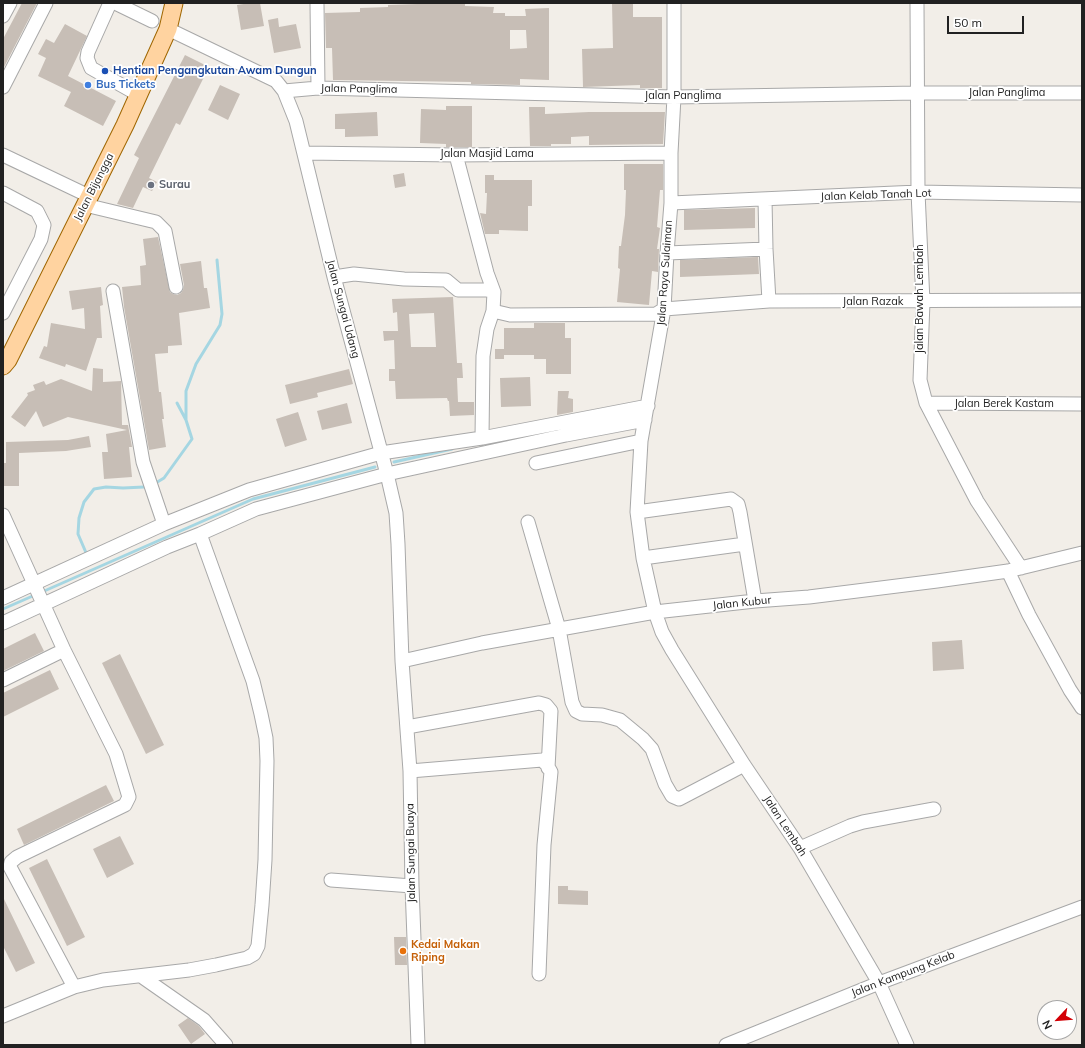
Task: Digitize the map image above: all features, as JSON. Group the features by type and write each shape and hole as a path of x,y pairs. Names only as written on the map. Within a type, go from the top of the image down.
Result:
{"main road":[{"name":"Jalan Bijangga","path":"5,366 139,95 168,29 174,3"}],"street":[{"path":"3,16 10,3"},
{"path":"3,87 46,3"},
{"path":"110,3 88,52 87,58 91,68 139,95"},
{"path":"115,3 152,21"},
{"path":"317,3 318,88"},
{"name":"Jalan Raya Sulaiman","path":"655,612 643,558 637,512 642,441 664,309 671,202 671,153 674,97 674,3"},
{"name":"Jalan Bawah Lembah","path":"917,3 918,192 923,302 920,380 926,403 977,501 1015,569 1029,615 1070,690 1082,708"},
{"name":"Jalan Sungai Udang","path":"168,29 276,81 284,91 296,121 334,277 382,453 396,513 402,661"},
{"name":"Jalan Panglima","path":"284,91 318,88 674,97 918,93 1082,93"},
{"name":"Jalan Masjid Lama","path":"304,153 456,155 671,153"},
{"path":"456,155 485,265 494,292 493,311 487,329 483,356 482,438"},
{"path":"3,156 87,200 156,222 165,231 176,287"},
{"name":"Jalan Kelab Tanah Lot","path":"671,202 918,192 1082,195"},
{"path":"3,194 37,211 44,225 41,239 3,313"},
{"path":"765,199 769,301"},
{"path":"667,254 766,249"},
{"path":"334,277 354,274 404,279 446,280 458,290 487,290 494,292"},
{"path":"113,291 144,462 164,524"},
{"name":"Jalan Razak","path":"493,311 510,314 656,314 664,309 769,301 923,302 1082,300"},
{"name":"Jalan Berek Kastam","path":"926,403 1082,404"},
{"path":"3,598 35,586 164,524 249,490 382,453 482,438 648,406"},
{"path":"3,623 43,603 167,547 256,509 387,474 566,435 645,420"},
{"path":"566,435 571,455"},
{"path":"536,462 642,441"},
{"path":"637,512 731,499 738,504 755,601"},
{"path":"3,515 64,650 116,754 129,797 126,805 17,857 11,862 10,867 74,987"},
{"path":"528,522 559,629 572,702 576,711 582,714 602,715 620,720 643,739 652,749 665,784 672,796 679,799 744,765"},
{"path":"3,1016 74,987 103,980 189,970 247,958 254,954 258,946 265,860 266,738 253,681 200,534"},
{"path":"643,558 745,544"},
{"name":"Jalan Kubur","path":"402,661 482,643 655,612 755,601 809,597 1015,569 1082,553"},
{"name":"Jalan Lembah","path":"655,612 662,632 672,650 744,765 800,848 879,983 907,1045"},
{"path":"3,680 64,650"},
{"name":"Jalan Sungai Buaya","path":"402,661 410,771 412,886 418,1045"},
{"path":"407,727 539,704 546,705 551,711 548,768"},
{"path":"410,771 542,760 547,765 550,772 544,845 539,974"},
{"path":"800,848 850,826 863,822 934,809"},
{"path":"331,880 412,886"},
{"name":"Jalan Kampung Kelab","path":"726,1045 879,983 1082,907"},
{"path":"141,976 204,1020 226,1045"}],"building":[{"path":"22,3 37,3 3,69 3,39"},
{"path":"260,3 264,26 241,30 237,5"},
{"path":"465,3 465,6 494,7 493,13 505,13 505,16 526,16 525,9 549,8 549,80 520,79 520,85 471,84 471,82 333,80 332,48 326,48 325,13 360,12 360,8 388,7 388,5","holes":["510,30 526,30 527,48 510,49"]},
{"path":"612,3 633,3 633,17 662,17 662,88 640,88 640,85 583,87 582,49 613,48"},
{"path":"278,18 279,27 296,24 301,48 274,53 268,20"},
{"path":"65,24 87,36 68,76 116,101 103,126 64,106 71,92 38,76 46,58 38,54 46,39 54,43"},
{"path":"185,55 209,67 180,125 176,123 149,178 157,182 152,191 143,187 133,208 117,204 139,158 134,155"},
{"path":"220,85 240,94 228,120 208,110"},
{"path":"446,106 472,106 472,147 446,147 446,144 420,143 421,109 446,110"},
{"path":"529,107 545,107 545,114 589,112 665,112 663,144 589,145 589,136 571,137 571,144 530,146"},
{"path":"377,112 378,136 345,137 345,129 335,129 335,114"},
{"path":"624,164 663,164 663,190 660,190 657,227 660,228 657,249 659,249 658,272 652,271 649,305 617,302 620,269 618,268 619,246 621,246 625,215 626,190 624,190"},
{"path":"404,173 406,186 395,188 393,175"},
{"path":"485,175 494,175 494,180 532,180 532,206 528,206 528,231 499,230 499,234 485,234 480,213 486,214 487,193 485,193"},
{"path":"755,208 755,228 684,230 684,210"},
{"path":"158,237 170,292 177,295 183,290 184,285 180,264 201,261 204,288 207,288 210,308 179,313 182,345 168,346 168,353 155,354 159,392 161,392 164,419 162,419 166,447 149,450 124,307 122,287 141,285 140,266 146,265 143,239"},
{"path":"758,257 759,274 680,277 680,260"},
{"path":"101,287 103,305 100,306 102,338 97,338 86,371 66,364 65,367 39,358 44,346 47,347 51,323 85,329 84,308 72,310 69,291"},
{"path":"453,297 457,363 462,363 463,378 457,378 458,402 474,402 474,415 450,416 449,401 447,398 396,399 395,381 389,381 389,369 395,369 394,340 384,341 383,331 398,331 397,312 393,313 392,299","holes":["434,313 436,347 411,347 409,314"]},
{"path":"534,323 565,323 565,338 571,338 571,374 546,374 546,359 534,359 534,355 504,355 504,359 495,359 495,349 504,349 504,328 534,328"},
{"path":"93,368 103,369 103,382 121,381 122,425 128,425 132,447 129,447 132,477 104,479 102,452 108,452 106,434 127,430 68,417 43,427 36,411 25,427 11,417 28,395 27,393 35,390 33,385 44,381 46,385 61,379 92,391"},
{"path":"349,369 353,384 317,393 318,397 290,404 285,385"},
{"path":"530,377 531,406 501,407 500,378"},
{"path":"558,391 569,391 568,398 573,399 573,412 557,415"},
{"path":"347,403 352,423 322,430 317,411"},
{"path":"298,412 307,440 285,447 276,419"},
{"path":"89,436 91,447 66,451 19,453 19,486 3,486 3,463 6,463 6,442 68,440"},
{"path":"35,633 44,651 3,671 3,649"},
{"path":"962,640 964,669 933,671 932,642"},
{"path":"120,654 164,745 146,754 102,663"},
{"path":"50,670 59,689 3,717 3,693"},
{"path":"106,785 114,801 24,845 17,829"},
{"path":"120,836 134,864 107,878 93,849"},
{"path":"47,859 85,937 67,946 29,868"},
{"path":"558,886 568,886 568,890 588,891 588,905 558,904"},
{"path":"3,897 35,963 16,972 3,946"},
{"name":"Kedai Makan Riping","path":"394,937 406,937 407,965 395,965"},
{"path":"188,1018 199,1026 205,1034 191,1044 178,1025"}],"waterway":[{"path":"186,420 186,391 196,364 220,325 222,314 217,260"},
{"path":"154,484 164,478 192,439 186,420 177,403"},
{"path":"394,462 452,449"},
{"path":"42,592 253,499 375,467"},
{"path":"87,555 78,534 79,518 84,502 94,489 106,487 144,487"},
{"path":"3,609 35,595"}],"place":[{"name":"Hentian Pengangkutan Awam Dungun","path":"105,71"},
{"name":"Bus Tickets","path":"88,85"},
{"name":"Surau","path":"151,185"},
{"name":"Kedai Makan Riping","path":"403,951"}]}
